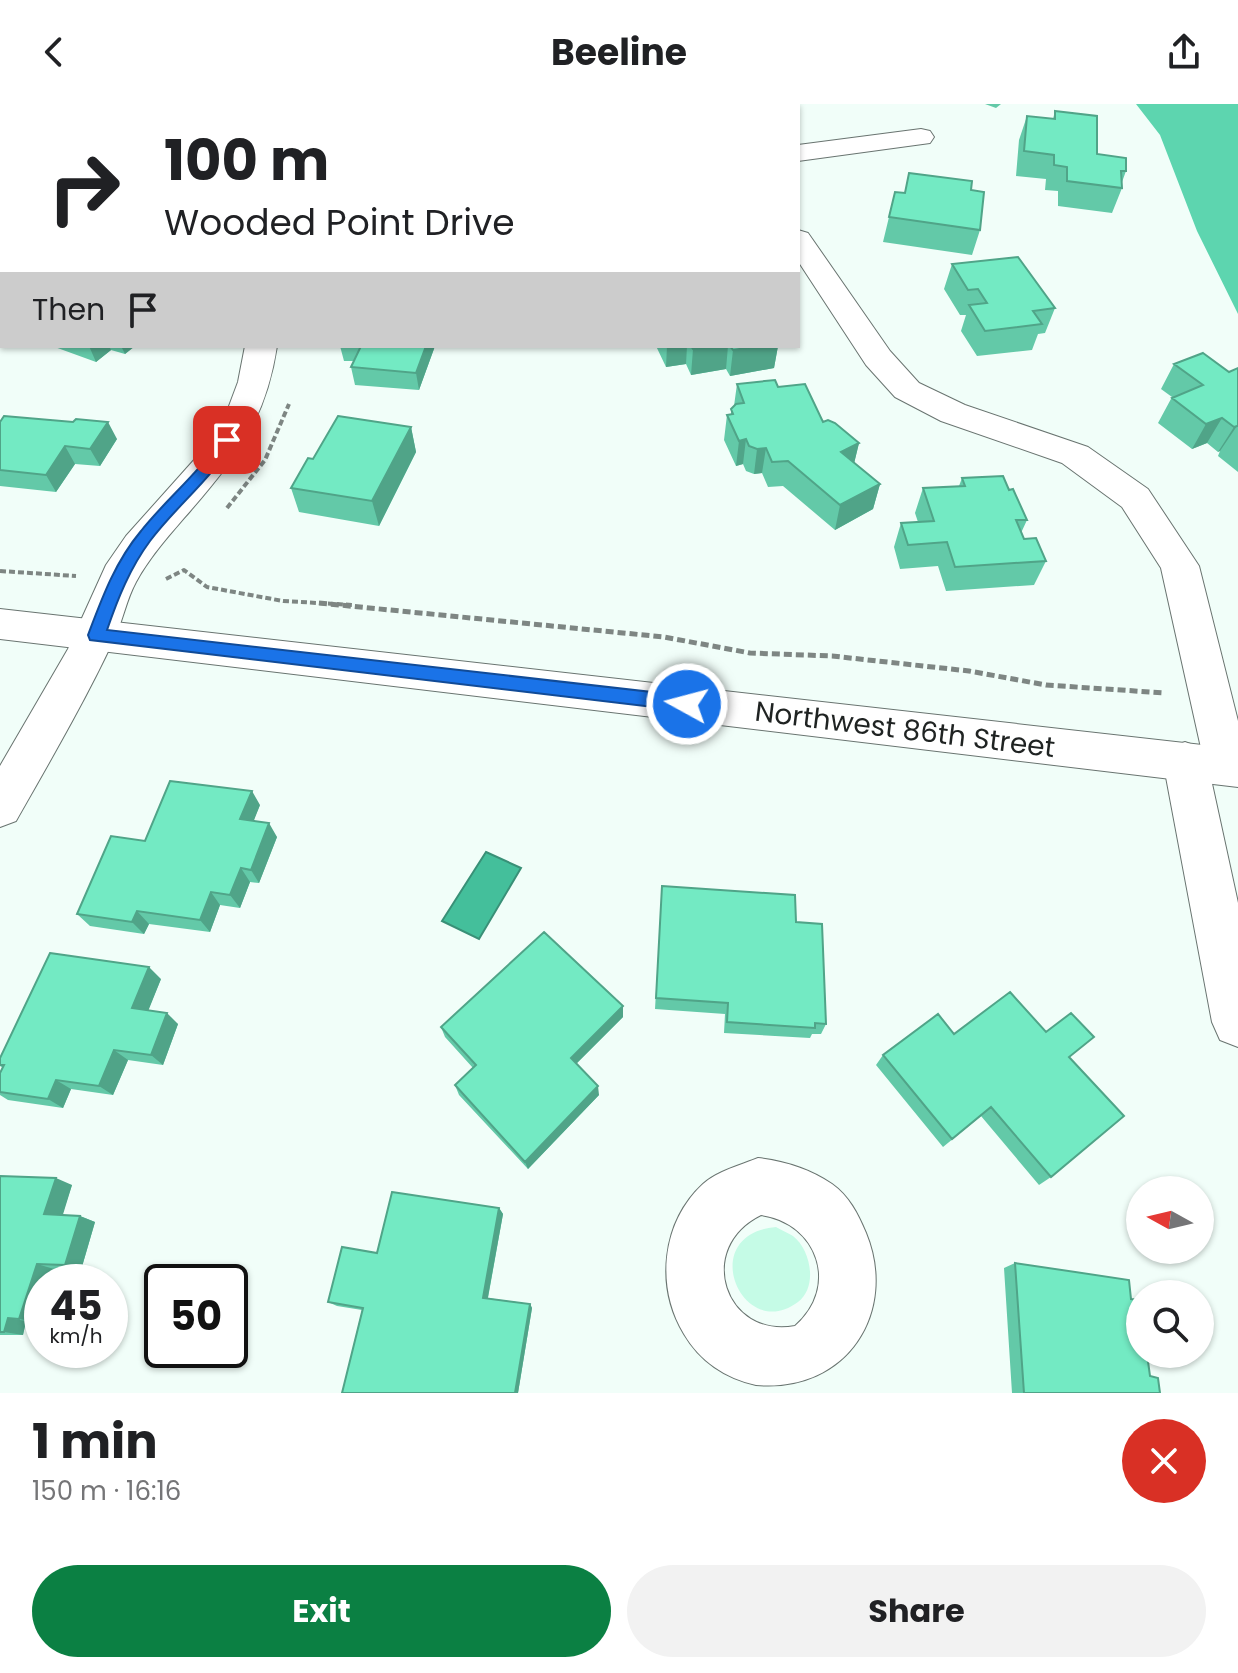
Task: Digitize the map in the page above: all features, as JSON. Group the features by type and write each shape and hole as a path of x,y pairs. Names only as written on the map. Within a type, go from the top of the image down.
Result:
{"street":[{"path":"800,153 921,137"},
{"path":"800,242 878,358 907,390 953,413 1075,455 1135,498 1180,566 1212,698 1238,1022"},
{"path":"0,807 96,635 118,578 146,536 215,461 252,399 261,348"},
{"name":"Northwest 86th Street","path":"0,624 1217,765"}],"path":[{"path":"0,571 162,580 184,570 207,587 283,601 346,604 664,637 750,653 878,661 969,671 1046,685 1212,698"}],"shaded area":[{"path":"1136,104 1238,104 1238,314 1197,231 1160,135"},
{"path":"486,852 521,868 479,939 442,921"},
{"path":"776,1227 799,1242 810,1269 804,1295 798,1302 778,1311 760,1309 745,1299 736,1283 733,1265 737,1248 751,1234"}],"building":[{"path":"1055,111 1097,116 1097,154 1126,158 1126,171 1121,171 1122,188 1067,181 1067,167 1054,165 1054,155 1024,151 1027,116 1055,119"},
{"path":"909,173 972,181 971,190 984,192 980,230 889,217 895,192 905,193"},
{"path":"1018,257 1055,308 1033,311 1042,324 985,331 969,305 987,303 978,289 968,290 952,264"},
{"path":"360,348 425,348 416,373 351,367"},
{"path":"1203,353 1229,372 1238,368 1238,426 1234,427 1222,418 1206,424 1172,398 1203,385 1174,364"},
{"path":"775,380 778,387 805,384 823,422 828,420 835,423 859,443 841,452 880,484 840,505 788,461 772,462 766,448 749,446 746,439 739,441 727,415 733,414 731,409 736,404 744,403 737,384"},
{"path":"4,416 108,422 90,449 65,446 46,475 0,470 0,422"},
{"path":"338,416 411,427 372,501 291,488 308,458 313,459"},
{"path":"1003,476 1009,490 1013,489 1027,520 1016,520 1024,539 1036,538 1046,561 955,567 947,542 908,545 901,523 934,521 923,488 965,486 962,478"},
{"path":"170,781 252,791 240,819 269,823 251,870 241,868 230,895 211,892 200,920 137,911 132,922 77,914 111,836 145,841"},
{"path":"662,886 795,895 796,922 822,924 826,1024 815,1023 815,1028 727,1022 728,1003 656,998"},
{"path":"544,932 623,1006 571,1058 598,1086 525,1162 455,1085 476,1065 441,1027"},
{"path":"50,953 149,967 132,1008 167,1013 151,1055 114,1050 99,1086 56,1080 48,1099 0,1092 0,1073 4,1065 0,1065 0,1058"},
{"path":"1010,992 1046,1032 1071,1013 1094,1037 1069,1057 1124,1116 1051,1177 991,1107 952,1139 883,1055 938,1014 954,1034"},
{"path":"0,1176 56,1178 44,1214 80,1216 65,1264 24,1264 24,1304 19,1319 8,1318 4,1332 0,1332"},
{"path":"392,1192 499,1208 483,1298 530,1304 515,1393 342,1393 363,1308 328,1302 342,1247 377,1253"},
{"path":"1015,1263 1129,1280 1126,1280 1126,1368 1149,1368 1150,1376 1158,1378 1160,1393 1024,1393"}],"route":[{"path":"227,440 215,461 146,536 118,578 96,635 687,704"}]}
